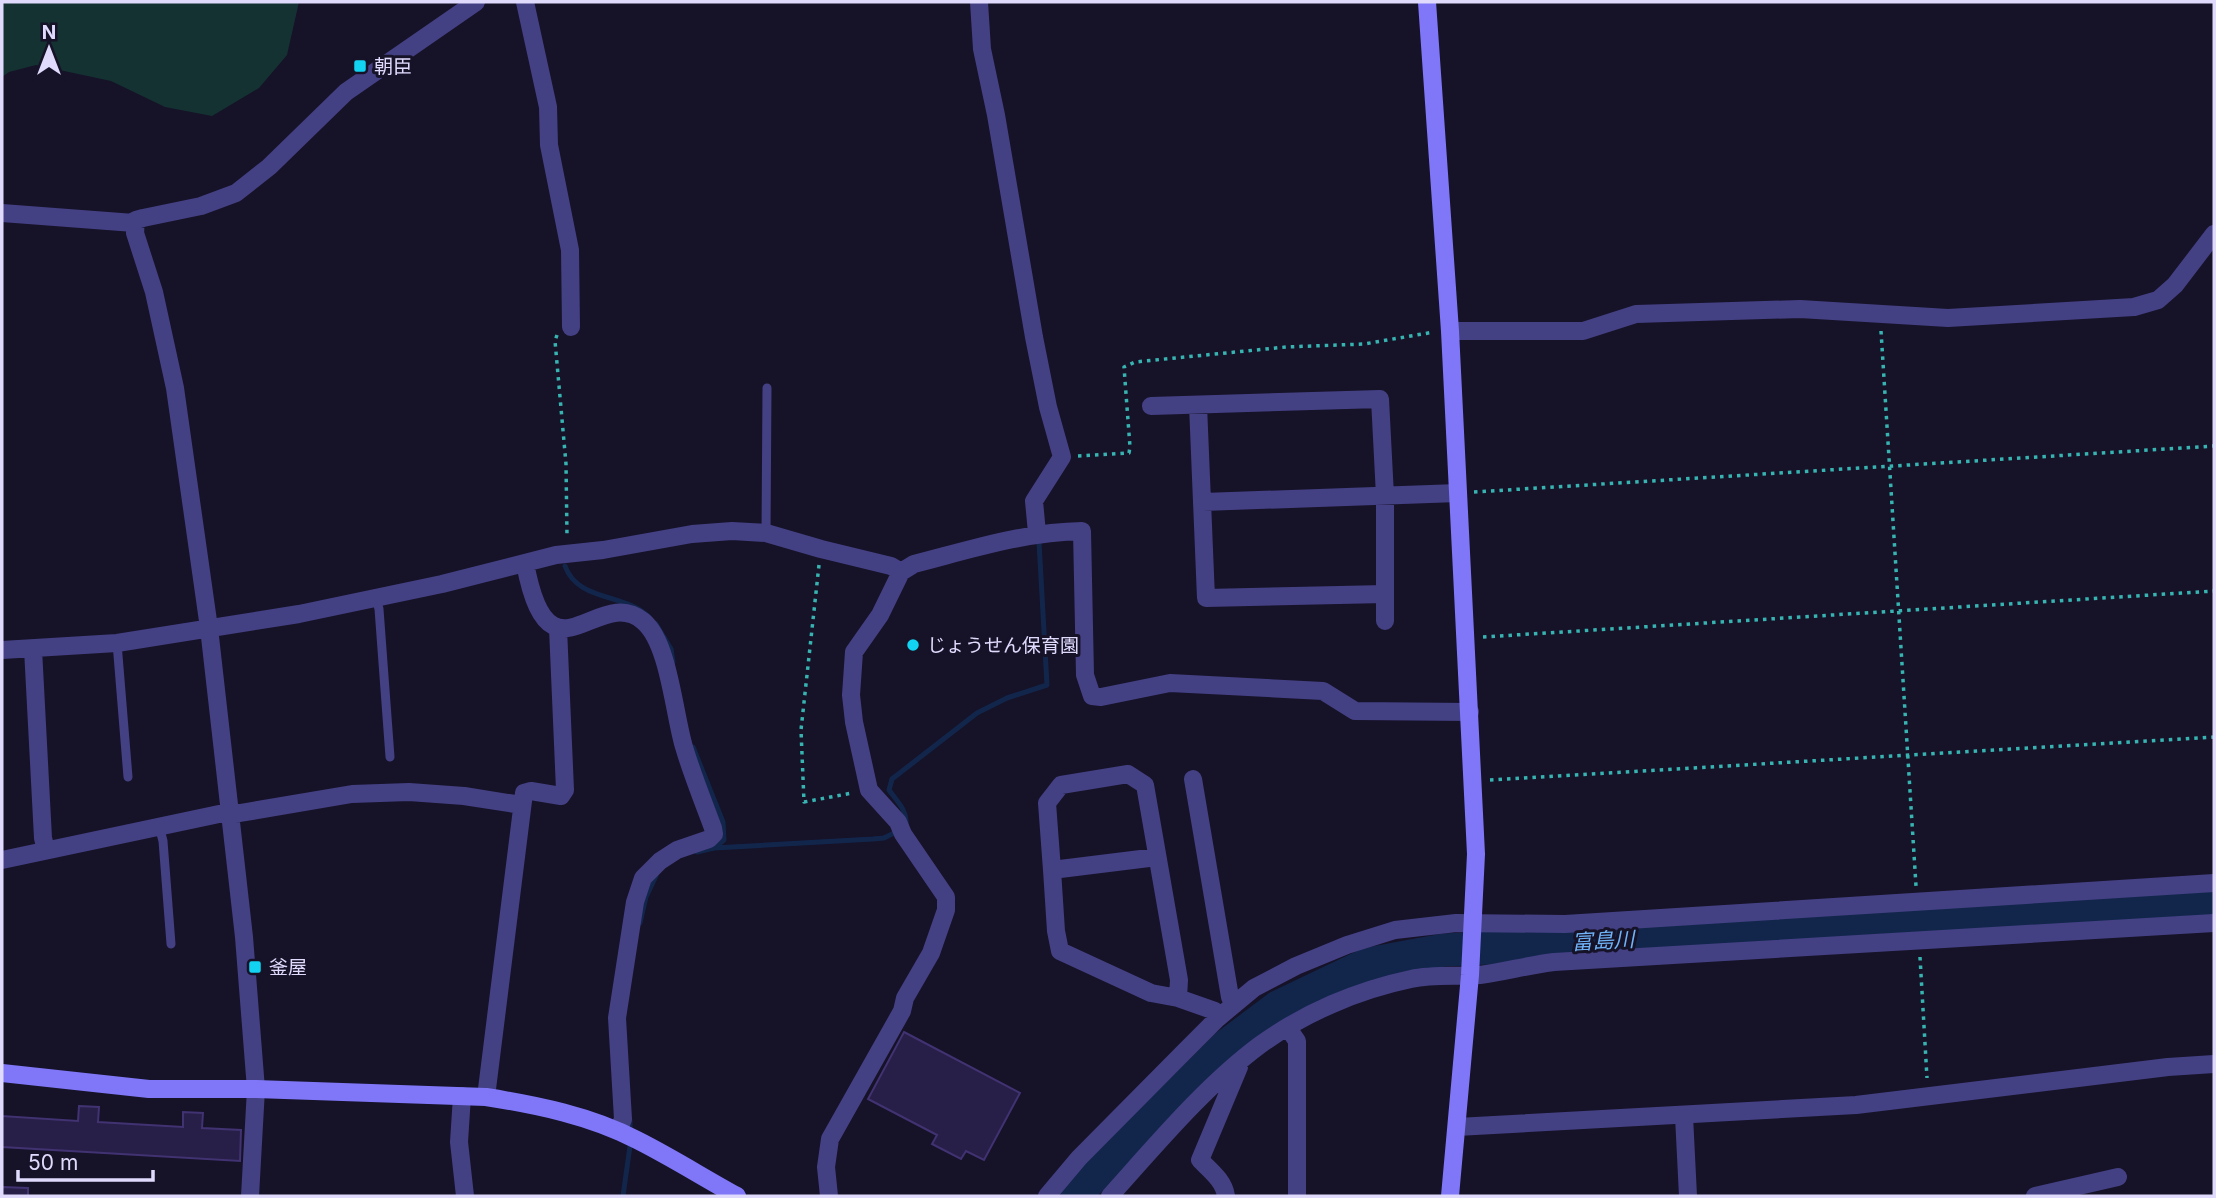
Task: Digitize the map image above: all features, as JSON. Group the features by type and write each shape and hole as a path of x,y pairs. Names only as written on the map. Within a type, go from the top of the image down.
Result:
{"street":[{"path":"2,213 134,223 143,218 201,206 236,193 269,167 346,92 476,2"},
{"path":"524,2 548,107 549,145 570,250 571,327"},
{"path":"979,2 982,49 1034,337 1048,407 1062,457 1034,501 1037,533"},
{"path":"1427,2 1450,331 1476,854 1471,971 1450,1196"},
{"path":"134,223 163,328 175,388 209,628 244,937 256,1089 250,1196"},
{"path":"1450,331 1583,331 1636,314 1800,309 1948,318 2134,307 2158,300 2175,285 2214,234"},
{"path":"1151,406 1380,399 1385,496 1385,621"},
{"path":"1198,404 1206,598 1385,594"},
{"path":"1203,502 1458,493"},
{"path":"2,650 117,643 299,614 568,553 603,550 692,534 732,531 766,533 821,550 891,566 901,572"},
{"path":"829,1196 826,1167 830,1139 902,1012 905,998 931,953 946,910 946,897 893,814 869,790 854,723 851,695 853,652 880,615 901,572 914,564 1037,533 1082,531 1085,675 1092,696 1101,697 1170,683 1323,691 1355,710 1470,712"},
{"path":"525,563 538,610 546,622 558,628 578,627 614,612 627,613 643,620 659,640 684,747 714,834 709,839 677,850 660,861 643,878 635,902 617,1018 623,1119 618,1131"},
{"path":"486,1097 524,793 531,791 561,796 565,790 558,628"},
{"path":"33,649 43,838 46,850"},
{"path":"1178,998 1179,980 1145,785 1128,774 1061,785 1047,803 1056,931 1060,951 1151,993 1178,998 1215,1012 1218,1018"},
{"path":"1193,779 1230,997 1234,1004"},
{"path":"2,860 159,826 352,794 409,792 464,796 521,805"},
{"path":"1052,870 1157,857"},
{"path":"1047,1196 1079,1158 1218,1018 1254,988 1296,966 1347,945 1395,930 1565,924 2214,883"},
{"path":"1110,1196 1206,1094 1261,1045 1321,1009 1366,990 1413,978 1554,962 2214,923"},
{"path":"1288,1028 1297,1041 1297,1196"},
{"path":"1227,1196 1218,1178 1200,1160 1239,1070 1238,1063"},
{"path":"1457,1127 1856,1105 2214,1064"},
{"path":"2,1073 149,1089 256,1089 486,1097 576,1116 618,1131 737,1196"},
{"path":"462,1097 458,1142 465,1196"},
{"path":"1684,1116 1688,1196"},
{"path":"2035,1196 2118,1177"}],"lane":[{"path":"766,533 767,388"},
{"path":"376,598 390,757"},
{"path":"117,643 128,777"},
{"path":"159,826 163,841 171,944"}],"path":[{"path":"1883,315 1881,335 1917,902"},
{"path":"568,553 566,464 555,341 556,336 571,327"},
{"path":"1062,457 1129,453 1124,367 1135,362 1286,347 1364,344 1450,331"},
{"path":"1458,493 2214,446"},
{"path":"821,550 801,730 804,802 869,790"},
{"path":"1465,638 2214,591"},
{"path":"1472,781 2214,737"},
{"path":"1919,940 1930,1095"}],"green space":[{"path":"2,2 299,2 287,55 259,88 212,116 165,107 111,81 36,65 9,72 2,77"}],"building":[{"path":"904,1032 1020,1093 984,1160 966,1151 961,1159 932,1144 937,1135 868,1099"},
{"path":"79,1106 99,1107 98,1122 183,1127 183,1112 203,1113 202,1128 241,1130 240,1161 2,1147 2,1116 78,1121"},
{"path":"2,1187 28,1188 28,1196 2,1196"}],"waterway":[{"path":"906,825 903,810 889,790 892,779 977,713 1007,698 1047,685 1039,542"},
{"path":"565,566 571,578 580,586 628,604 649,617"},
{"path":"656,624 671,649 673,662"},
{"path":"693,747 723,822 724,840 714,848"},
{"path":"697,852 714,848 884,838 898,831"},
{"path":"640,923 646,897 656,876"},
{"name":"富島川","path":"1077,1196 1226,1046 1278,1007 1368,964 1444,950 1620,942 2214,904"},
{"path":"623,1196 630,1146 630,1120"}],"place":[{"name":"朝臣","path":"360,66"},
{"name":"じょうせん保育園","path":"913,645"},
{"name":"釜屋","path":"255,967"}]}
